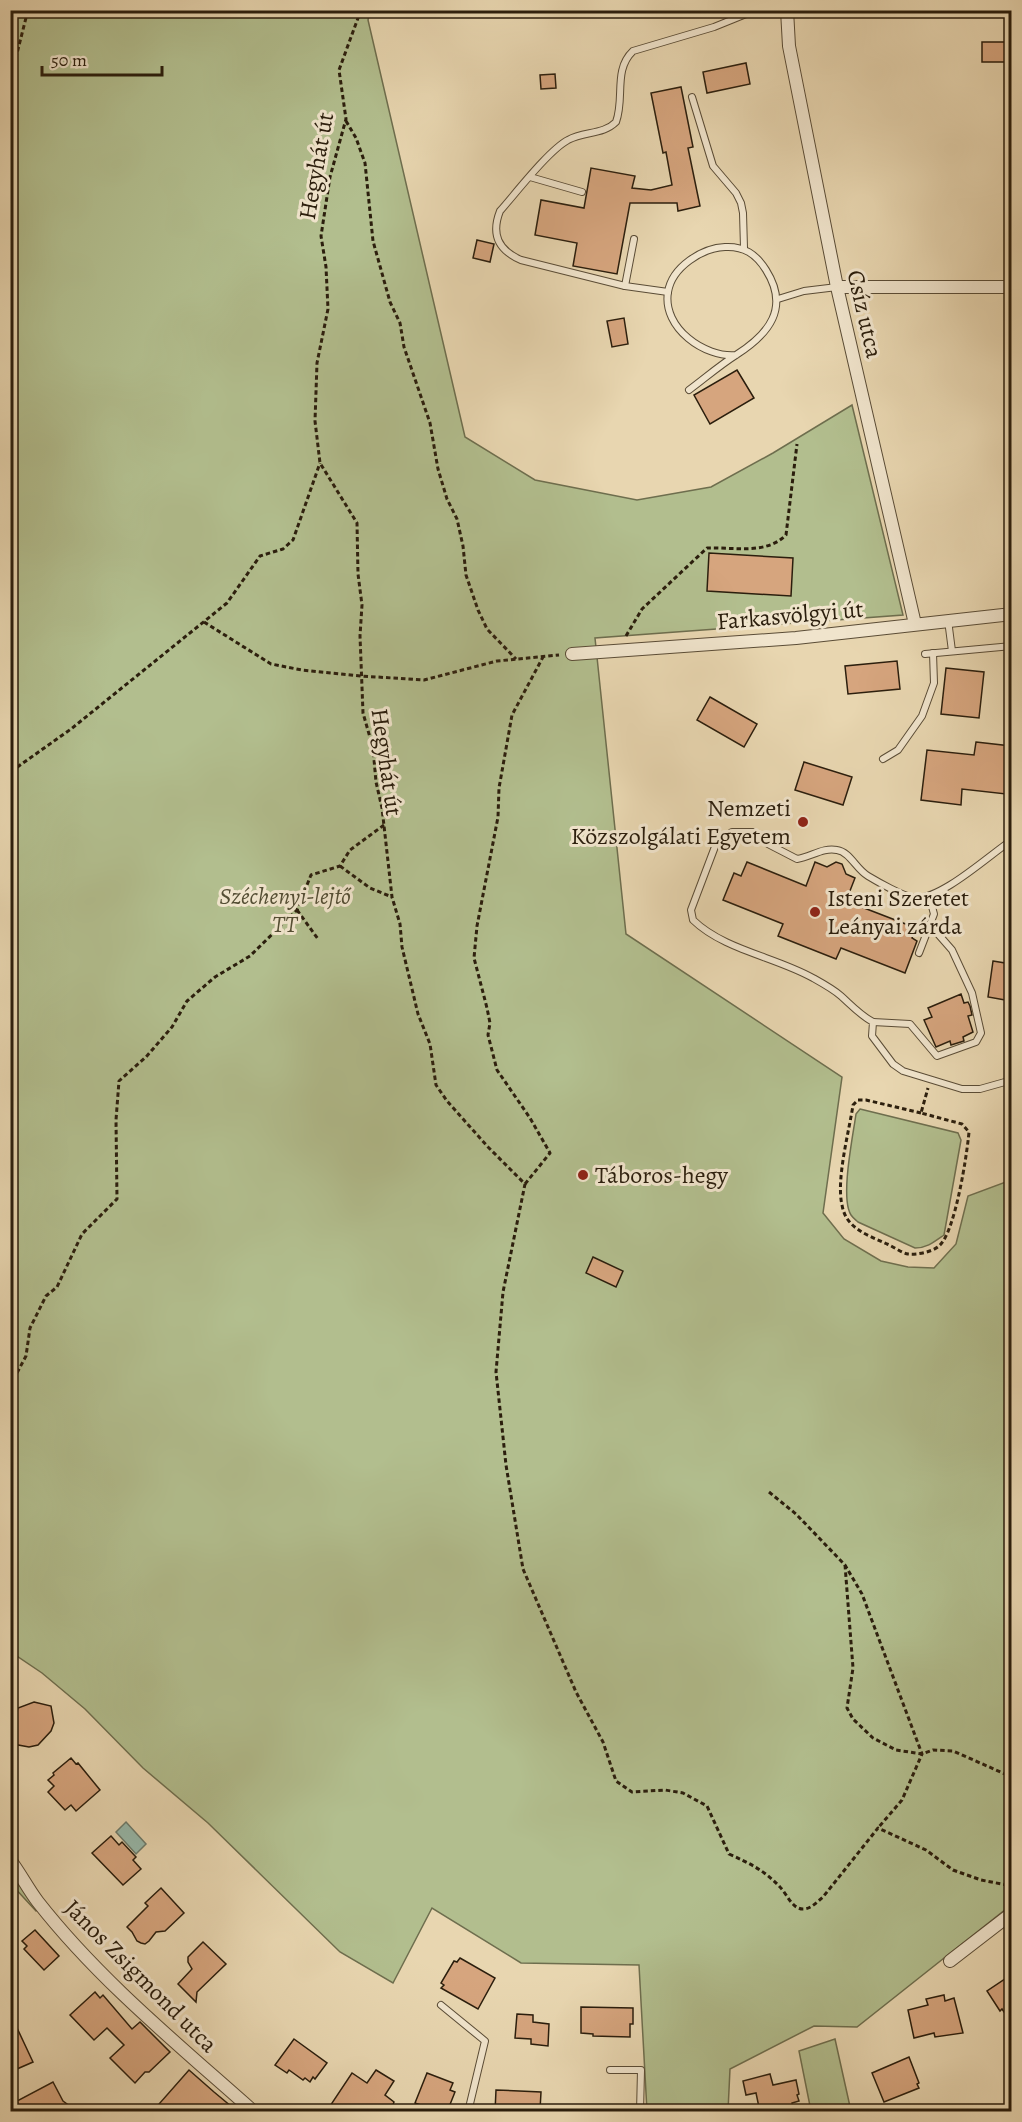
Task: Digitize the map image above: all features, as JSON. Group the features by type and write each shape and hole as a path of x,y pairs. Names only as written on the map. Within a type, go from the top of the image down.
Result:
{"street":[{"name":"Csíz utca","path":"787,10 789,46 837,287 915,624"},
{"path":"837,287 1011,287"},
{"name":"Farkasvölgyi út","path":"572,654 796,638 1011,614"},
{"name":"János Zsigmond utca","path":"10,1860 37,1901 81,1950 171,2040 254,2112"},
{"path":"950,1961 1007,1917 1011,1924"}],"lane":[{"path":"668,292 625,286 521,260 506,250 497,237 496,221 500,211 560,145 582,134 605,130 616,122 619,111 621,70 627,57 633,51 714,27 756,10"},
{"path":"692,97 713,166 741,202 744,249"},
{"path":"530,177 582,192"},
{"path":"625,286 634,239"},
{"path":"689,390 755,343 773,318 778,299 773,282 763,264 744,249 722,247 701,253 678,273 668,292 669,306 673,318 688,339 724,356 736,355"},
{"path":"778,299 804,291 837,287"},
{"path":"948,620 952,651"},
{"path":"925,654 1011,646"},
{"path":"884,759 898,750 922,716 934,683 933,653"},
{"path":"931,926 952,950 972,993 981,1033 976,1042 937,1056 910,1023 873,1022 856,1011 839,994 814,978 712,935 693,921 692,910 694,899 716,844 732,832 753,832 768,844 797,859 825,850 839,850 851,858 858,870 912,898 929,896 947,888 1011,840"},
{"path":"919,953 934,914 929,896"},
{"path":"873,1022 872,1036 893,1064 903,1071 962,1089 973,1089 1011,1080"},
{"path":"441,2005 486,2042 468,2112"},
{"path":"610,2070 641,2070 640,2112"}],"path":[{"path":"10,72 13,69 28,10"},
{"name":"Hegyhát út","path":"340,867 350,850 384,825 372,748 363,713 360,636 362,605 358,574 357,523 320,463 315,421 317,363 328,309 326,267 321,236 330,177 346,119 339,70 363,10"},
{"path":"346,119 365,163 373,241 390,302 400,323 404,347 430,423 438,468 447,499 457,519 466,575 477,610 487,629 516,659"},
{"path":"618,650 642,609 707,548 767,547 779,542 786,535 797,444"},
{"path":"10,767 16,768 71,729 227,603 260,556 283,549 293,540 320,463"},
{"path":"204,622 271,664 302,670 361,676 424,680 497,661 572,654"},
{"path":"543,657 512,716 499,788 498,817 477,926 474,958 487,1008 490,1023 488,1035 497,1070 530,1118 550,1153 525,1184 503,1292 496,1372 506,1465 523,1569 576,1692 603,1742 616,1781 632,1792 665,1790 683,1793 707,1806 729,1854 763,1870 782,1888 794,1906 802,1909 813,1906 823,1897 902,1800 922,1754 862,1594 845,1565 796,1514 769,1492"},
{"path":"384,825 392,897 400,924 402,947 418,1014 430,1044 436,1085 482,1141 525,1184"},
{"path":"10,1386 26,1356 30,1328 46,1296 57,1287 82,1234 117,1199 116,1120 119,1081 146,1057 172,1027 187,1001 215,976 250,956 297,910 311,875 340,867 370,888 392,897"},
{"path":"297,910 318,939"},
{"path":"921,1113 930,1080"},
{"path":"858,1100 921,1113 962,1124 969,1132 967,1154 948,1234 938,1247 927,1252 908,1254 858,1231 846,1219 841,1204 841,1183 853,1105 858,1100"},
{"path":"845,1565 853,1668 847,1708 854,1719 873,1738 896,1750 922,1754 933,1750 953,1751 1011,1777"},
{"path":"878,1828 926,1850 952,1870 981,1880 1011,1886"}],"green space":[{"name":"Széchenyi-lejtő TT","path":"10,11 370,11 368,20 465,437 535,480 637,500 711,487 852,405 903,615 595,638 626,934 842,1077 823,1213 844,1239 881,1261 908,1267 934,1268 956,1244 968,1196 1011,1180 1011,1905 857,2027 814,2026 730,2069 728,2111 647,2111 639,1965 521,1963 432,1908 393,1983 340,1952 208,1823 143,1768 85,1709 42,1673 11,1652"},
{"path":"860,1109 958,1133 961,1140 944,1235 930,1244 915,1248 858,1222 851,1215 848,1207 847,1181 856,1114"},
{"path":"10,1863 39,1908 36,1911 11,1884"},
{"path":"835,2039 851,2111 811,2111 799,2051"}],"shaded area":[{"path":"126,1822 146,1844 136,1854 116,1832"}],"building":[{"path":"982,42 1011,42 1011,62 982,62"},
{"path":"746,63 750,84 707,93 703,72"},
{"path":"555,74 556,88 541,89 540,75"},
{"path":"681,87 693,147 688,148 700,206 678,211 677,203 630,203 617,274 573,266 577,243 535,235 541,200 584,208 591,168 635,176 632,188 651,190 672,185 651,93"},
{"path":"477,240 494,244 490,262 473,258"},
{"path":"624,318 628,344 612,347 607,321"},
{"path":"737,370 754,398 710,424 694,395"},
{"path":"709,553 793,558 791,596 707,591"},
{"path":"897,661 900,689 848,694 845,666"},
{"path":"946,668 984,672 979,718 941,714"},
{"path":"710,697 757,724 744,747 697,720"},
{"path":"976,742 1011,746 1011,772 1009,772 1006,794 962,789 961,805 921,800 927,750 974,755"},
{"path":"804,762 852,777 843,805 795,790"},
{"name":"Isteni Szeretet Leányai zárda","path":"747,862 806,886 815,862 827,867 836,862 842,864 846,874 855,878 846,901 916,928 912,938 917,941 905,973 841,948 836,959 778,936 783,924 723,900 734,873 741,876"},
{"path":"993,961 1011,964 1011,1001 988,997"},
{"path":"961,994 964,1003 968,1002 970,1006 972,1015 968,1016 973,1032 963,1037 964,1041 951,1045 950,1041 936,1047 924,1020 932,1017 928,1008"},
{"path":"593,1257 623,1271 616,1287 586,1273"},
{"path":"34,1702 51,1706 54,1723 51,1731 38,1745 29,1747 13,1744 11,1732 18,1708"},
{"path":"71,1758 76,1764 78,1763 100,1790 76,1811 71,1805 65,1810 48,1792 54,1786 48,1780"},
{"path":"111,1836 119,1845 122,1842 136,1857 133,1860 141,1869 123,1885 92,1853"},
{"path":"161,1888 184,1913 165,1931 156,1932 145,1944 141,1943 127,1927 148,1906 145,1903"},
{"path":"35,1930 59,1956 44,1970 24,1949 27,1946 22,1941"},
{"path":"203,1942 226,1964 197,1992 196,2002 178,1984 192,1969 188,1957"},
{"path":"460,1958 495,1978 478,2009 441,1988 444,1985 441,1983 454,1961 457,1962"},
{"path":"1011,1975 1011,2022 1002,2009 1000,2011 987,1991"},
{"path":"95,1992 100,1998 103,1995 132,2029 140,2022 170,2052 135,2083 110,2058 124,2045 107,2028 94,2040 70,2015"},
{"path":"944,1995 945,2001 954,1998 963,2033 935,2037 934,2033 914,2038 908,2010 928,2005 926,1999"},
{"path":"581,2007 633,2008 630,2037 593,2036 593,2034 581,2033"},
{"path":"10,2013 33,2062 10,2072"},
{"path":"517,2014 533,2015 533,2022 549,2024 548,2046 531,2044 531,2039 515,2038"},
{"path":"294,2039 327,2063 310,2082 289,2070 287,2073 275,2065"},
{"path":"909,2057 919,2088 884,2102 872,2073"},
{"path":"189,2070 238,2112 156,2112 159,2104"},
{"path":"376,2070 394,2081 385,2095 394,2102 390,2112 337,2112 330,2106 352,2073 367,2083"},
{"path":"427,2073 453,2083 450,2090 455,2092 447,2112 426,2112 427,2107 415,2103"},
{"path":"770,2074 773,2085 796,2080 799,2101 792,2103 794,2112 760,2112 756,2093 746,2095 743,2081"},
{"path":"53,2082 63,2101 78,2112 22,2112 17,2101"},
{"path":"496,2090 541,2092 540,2110 495,2112"}],"place":[{"name":"Nemzeti Közszolgálati Egyetem","path":"803,822"},
{"name":"Isteni Szeretet Leányai zárda","path":"815,912"},
{"name":"Táboros-hegy","path":"583,1175"}]}
